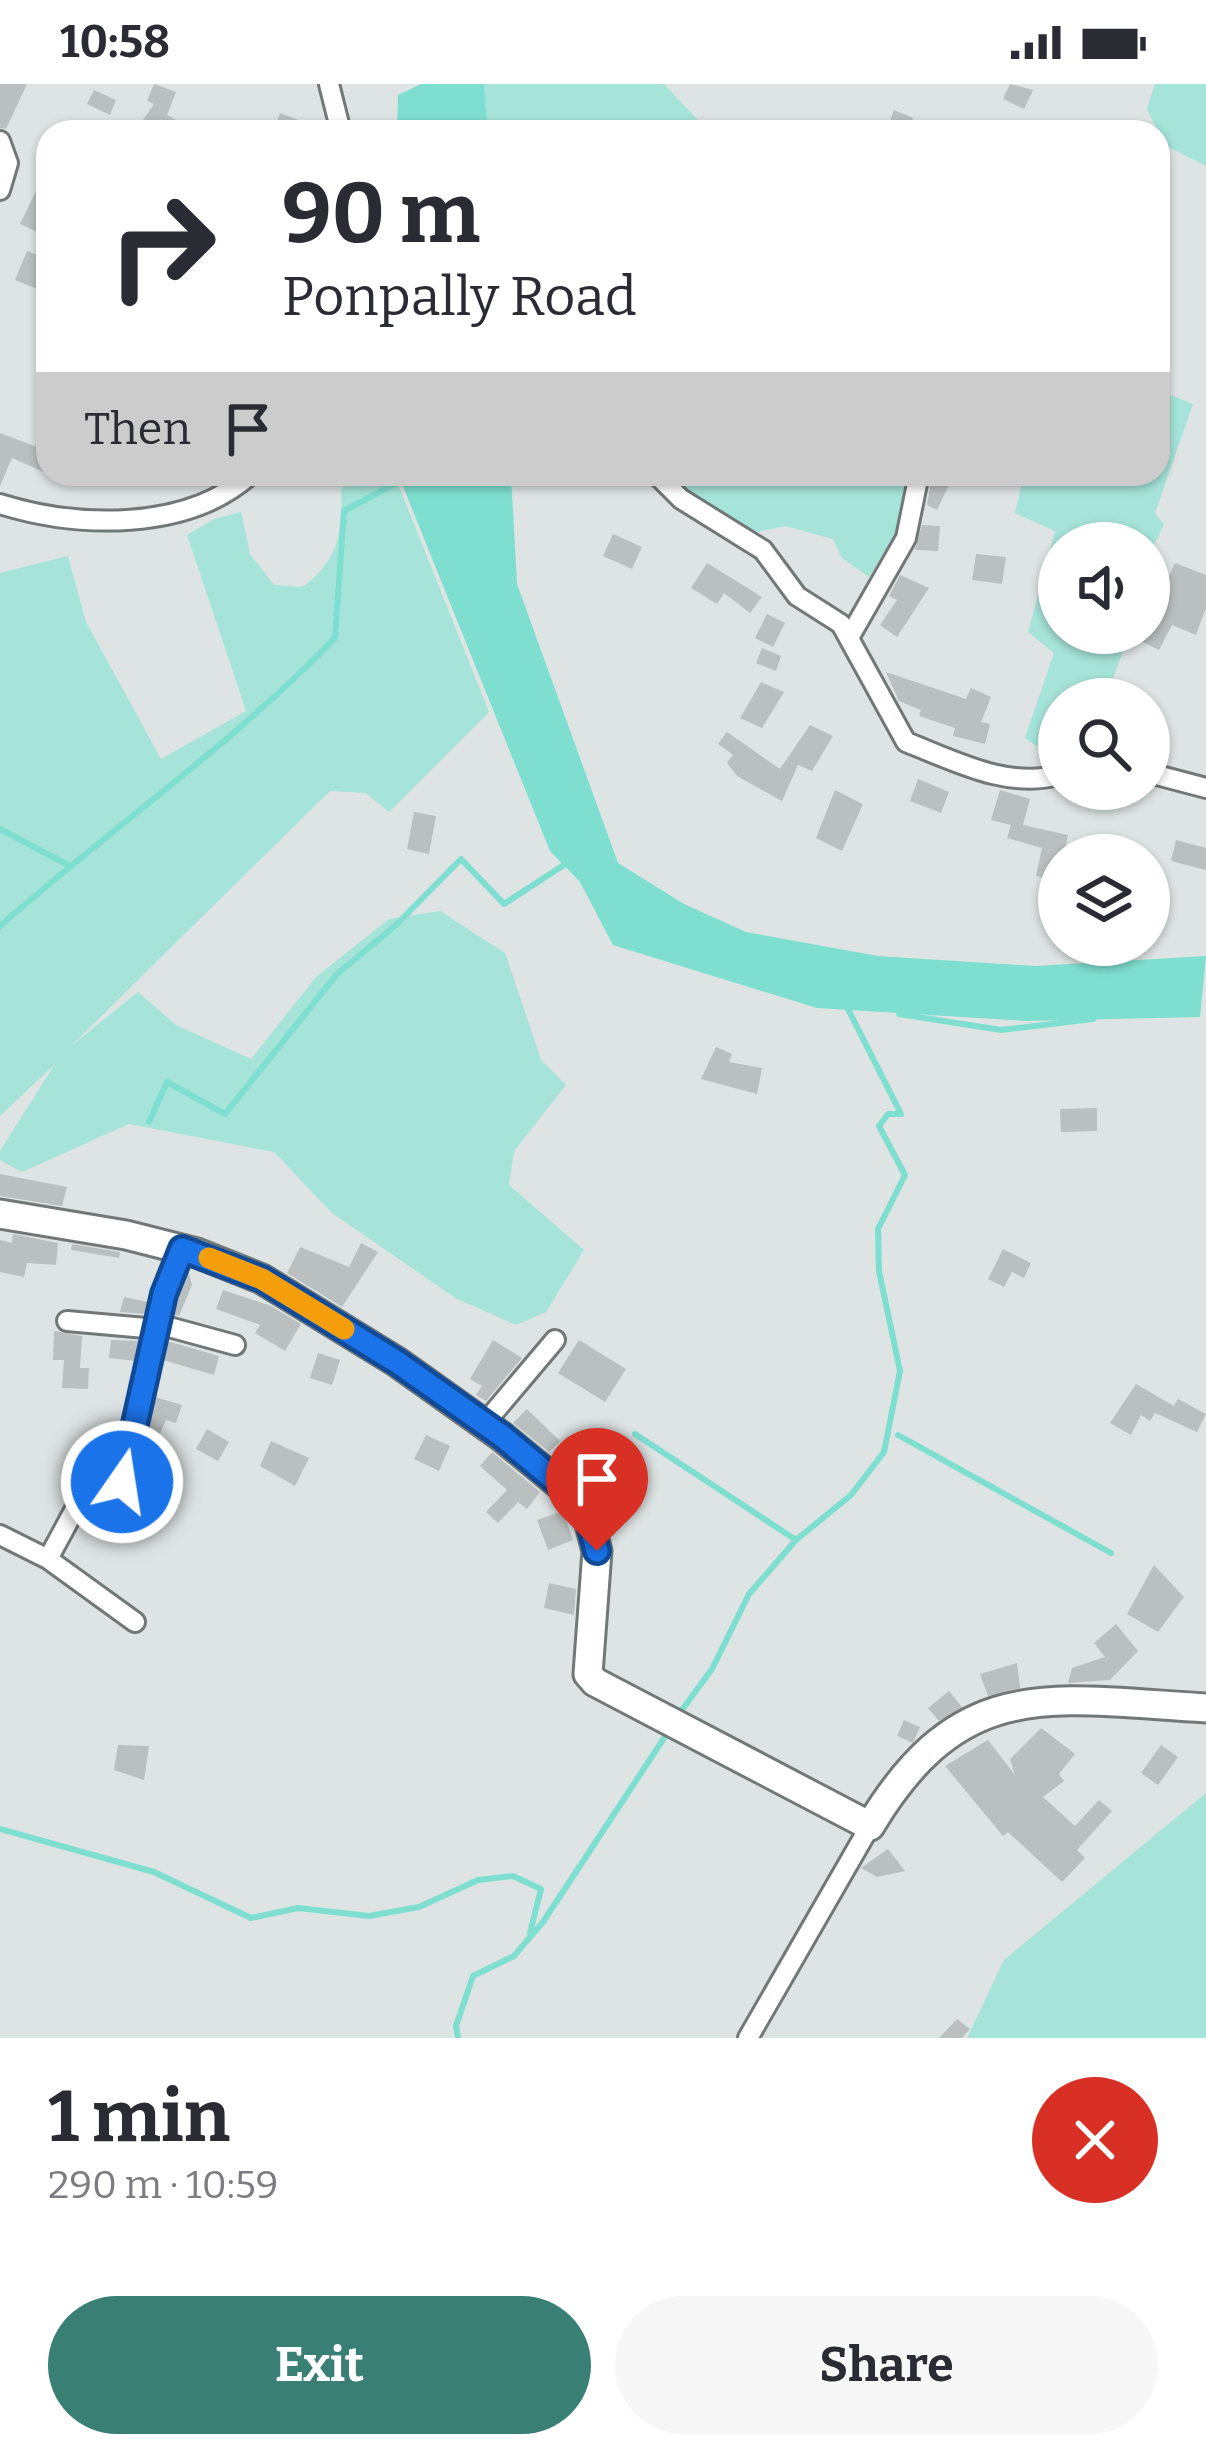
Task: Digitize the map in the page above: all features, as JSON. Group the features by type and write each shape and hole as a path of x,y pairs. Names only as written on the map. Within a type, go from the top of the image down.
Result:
{"main road":[{"path":"0,1214 182,1249 262,1279 397,1362 585,1505 597,1551 588,1675 870,1826 902,1774 953,1727 989,1710 1059,1700 1206,1708"}],"street":[{"path":"329,84 338,120"},
{"path":"0,141 8,163 0,190"},
{"path":"0,504 82,519 154,517 228,493 236,486"},
{"path":"668,486 681,499 764,550 796,596 850,636 906,742 988,774 1038,780"},
{"path":"850,636 906,538 917,486"},
{"path":"1170,779 1206,788"},
{"path":"48,1558 82,1496 122,1482 157,1326 182,1249"},
{"path":"67,1321 157,1326 235,1345"},
{"path":"484,1424 555,1340"},
{"path":"0,1535 48,1558 135,1622"},
{"path":"748,2038 870,1826"}],"shaded area":[{"path":"421,84 484,84 487,120 397,120 398,95"},
{"path":"484,84 664,84 698,120 487,120"},
{"path":"1155,84 1206,84 1206,166 1170,148 1170,120 1152,120 1147,109"},
{"path":"1170,395 1193,404 1170,470"},
{"path":"399,486 489,712 389,812 366,793 330,791 72,1045 138,992 176,1025 251,1059 316,977 389,919 440,911 505,953 541,1060 566,1085 514,1151 509,1185 584,1250 546,1312 516,1325 457,1299 332,1213 274,1152 129,1124 22,1172 0,1160 0,1151 55,1064 0,1116 0,573 68,556 86,622 161,759 246,711 187,535 214,519 241,512 250,554 274,585 302,587 324,567 336,545 341,489"},
{"path":"403,486 512,486 517,584 618,863 684,904 746,932 878,956 1035,966 1170,966 1170,958 1206,956 1200,1017 1026,1021 817,1008 613,945 580,882 550,851"},
{"path":"680,486 909,486 900,526 869,577 842,558 833,539 785,526 748,534 696,502"},
{"path":"1021,486 1164,486 1155,513 1162,522 1038,523 1015,513"},
{"path":"1038,595 1038,640 1028,632"},
{"path":"1054,654 1122,654 1113,678 1045,678"},
{"path":"1038,700 1038,747 1025,738"},
{"path":"1206,1793 1206,2038 967,2038 1004,1960"}],"building":[{"path":"0,84 27,84 6,129 0,128"},
{"path":"154,84 176,92 167,115 176,120 143,120 154,104 147,101"},
{"path":"1010,84 1033,90 1024,109 1003,99"},
{"path":"94,90 116,100 110,115 87,104"},
{"path":"894,110 913,118 912,120 890,120"},
{"path":"36,191 36,231 20,224"},
{"path":"27,251 36,254 36,288 15,280"},
{"path":"0,433 36,446 36,469 12,458 0,486"},
{"path":"930,486 948,486 937,510 927,505"},
{"path":"922,525 940,526 938,551 915,550"},
{"path":"613,534 642,547 632,569 603,556"},
{"path":"976,554 1006,557 1002,584 972,580"},
{"path":"707,563 762,597 750,613 724,593 717,604 691,588"},
{"path":"1175,563 1206,575 1206,608 1196,635 1172,625 1170,629 1170,574"},
{"path":"900,575 929,588 897,637 880,625 897,600 889,596"},
{"path":"767,614 785,623 773,647 755,638"},
{"path":"762,648 781,656 776,671 756,663"},
{"path":"886,672 966,699 971,688 991,697 981,722 990,724 985,744 953,736 955,728 919,716 921,710 899,701"},
{"path":"761,682 784,692 762,728 740,718"},
{"path":"810,725 833,736 812,771 798,765 782,801 737,776 727,763 733,755 718,744 727,732 780,769"},
{"path":"918,779 949,792 941,813 910,801"},
{"path":"835,790 863,804 842,851 816,838"},
{"path":"1000,790 1030,799 1023,825 1064,834 1038,834 1038,847 1007,838 1011,825 991,820"},
{"path":"414,812 436,816 429,854 407,849"},
{"path":"1176,840 1206,848 1206,870 1171,861"},
{"path":"716,1047 732,1054 729,1062 762,1068 757,1094 701,1079"},
{"path":"1097,1108 1097,1131 1061,1132 1060,1109"},
{"path":"0,1174 67,1187 62,1206 0,1196"},
{"path":"13,1234 58,1243 56,1265 27,1263 24,1277 0,1272 0,1240 12,1243"},
{"path":"361,1243 378,1252 342,1307 287,1273 300,1247 349,1267"},
{"path":"72,1244 120,1252 119,1258 71,1250"},
{"path":"1003,1249 1031,1263 1024,1278 1012,1272 1004,1287 988,1279"},
{"path":"188,1269 192,1285 179,1316 173,1314"},
{"path":"223,1290 271,1306 301,1324 285,1351 255,1333 260,1325 216,1309"},
{"path":"124,1297 148,1302 146,1314 120,1312"},
{"path":"54,1331 82,1336 80,1368 89,1368 88,1389 62,1388 64,1360 53,1360"},
{"path":"111,1340 140,1341 135,1361 109,1358"},
{"path":"493,1340 522,1358 486,1401 476,1395 482,1386 470,1379"},
{"path":"579,1340 626,1369 605,1402 558,1373"},
{"path":"167,1341 219,1356 214,1375 163,1360"},
{"path":"318,1353 340,1360 332,1385 310,1378"},
{"path":"1136,1384 1174,1406 1178,1399 1206,1414 1197,1432 1155,1413 1150,1421 1141,1415 1131,1435 1110,1423"},
{"path":"155,1397 182,1405 176,1423 166,1420 150,1456 142,1453"},
{"path":"527,1409 560,1441 549,1452 513,1423"},
{"path":"207,1429 229,1442 218,1461 196,1449"},
{"path":"426,1435 450,1446 439,1471 414,1459"},
{"path":"271,1441 309,1458 295,1486 260,1466"},
{"path":"492,1452 540,1492 527,1509 518,1502 498,1523 486,1512 507,1490 480,1466"},
{"path":"563,1511 573,1540 548,1550 537,1520"},
{"path":"1154,1565 1184,1597 1158,1632 1127,1614"},
{"path":"549,1583 576,1589 574,1615 544,1608"},
{"path":"1116,1624 1138,1651 1110,1680 1068,1683 1072,1668 1105,1657 1094,1643"},
{"path":"1017,1663 1020,1688 988,1696 980,1674"},
{"path":"949,1691 962,1707 939,1721 928,1708"},
{"path":"904,1720 920,1727 913,1743 897,1736"},
{"path":"1041,1728 1075,1754 1059,1774 1064,1781 1043,1797 1075,1826 1099,1800 1112,1811 1077,1850 1085,1858 1062,1882 1008,1832 1003,1836 945,1766 988,1740 1015,1775 1010,1759"},
{"path":"118,1745 149,1746 144,1780 114,1770"},
{"path":"1161,1745 1178,1757 1158,1785 1141,1773"},
{"path":"888,1849 905,1871 877,1877 861,1868"},
{"path":"957,2019 970,2029 962,2038 939,2038"}],"waterway":[{"path":"0,926 213,750 335,638 344,511 391,486"},
{"path":"0,829 70,866"},
{"path":"149,1122 167,1082 225,1114 337,974 396,925 461,859 504,904 567,863"},
{"path":"676,1718 712,1669 749,1594 796,1540 851,1495 884,1452 900,1371 879,1271 878,1229 905,1175 879,1126 888,1114 901,1114 847,1007"},
{"path":"899,1014 1001,1030 1093,1019"},
{"path":"635,1434 796,1540"},
{"path":"898,1435 1111,1553"},
{"path":"458,2038 456,2026 473,1976 514,1956 543,1922 670,1729"},
{"path":"0,1829 154,1872 251,1918 298,1908 369,1916 419,1907 478,1880 513,1876 541,1889 530,1933"}],"slow traffic":[{"path":"209,1258 262,1279 344,1329"}],"route":[{"path":"122,1482 164,1294 182,1249 262,1279 397,1362 502,1436 585,1505 597,1551"}]}
